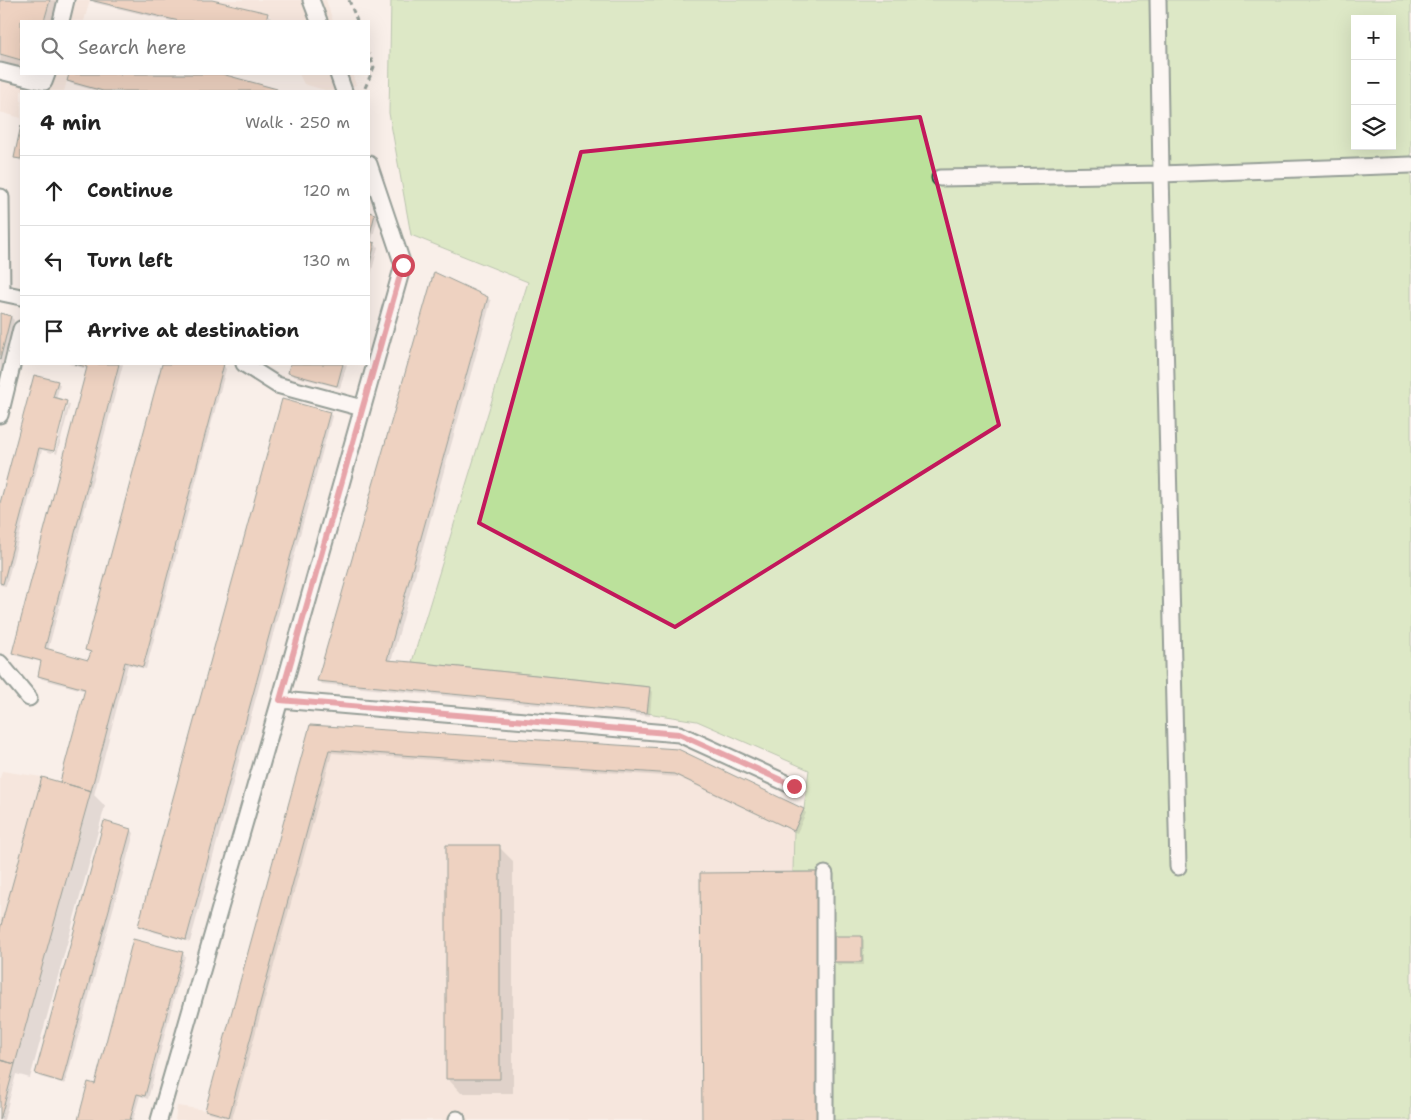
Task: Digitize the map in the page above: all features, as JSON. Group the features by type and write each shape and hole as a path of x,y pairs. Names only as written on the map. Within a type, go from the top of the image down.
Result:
{"lane":[{"path":"61,20 66,0"},
{"path":"311,0 318,20"},
{"path":"1158,0 1178,866"},
{"path":"0,71 44,82 47,75"},
{"path":"338,75 344,90"},
{"path":"940,178 1161,174 1411,165"},
{"path":"159,1120 403,265 370,167"},
{"path":"1,197 2,293 20,297"},
{"path":"0,415 20,333"},
{"path":"246,365 277,385 362,408"},
{"path":"0,662 29,698"},
{"path":"280,700 679,734 794,786"},
{"path":"825,874 825,1120"}],"path":[{"path":"349,0 357,20"},
{"path":"364,90 374,67 370,57"}],"highlighted area":[{"path":"920,117 999,425 675,627 479,523 581,152"}],"shaded area":[{"path":"0,0 90,0 84,20 20,20 20,75 69,75 64,90 20,90 20,118 0,112"},
{"path":"212,0 326,0 333,20 272,20 268,13"},
{"path":"300,75 352,75 356,85 343,89 325,90 304,84"},
{"path":"329,750 674,774 794,831 819,872 822,1120 175,1120 177,1106 205,1110 229,1117"},
{"path":"2,771 42,777 91,791 15,1064 0,1060 0,778"}],"green space":[{"path":"391,0 1411,0 1411,1120 822,1120 819,872 793,872 794,831 804,809 809,770 697,721 647,713 649,687 412,662 528,282 411,235 389,113"}],"building":[{"path":"0,0 50,0 44,20 20,20 20,60 0,54"},
{"path":"90,0 212,0 268,13 266,20 175,20"},
{"path":"69,75 226,75 277,90 99,90 67,81"},
{"path":"20,130 20,159 14,158"},
{"path":"370,212 375,214 370,234"},
{"path":"370,241 375,243 370,263"},
{"path":"434,272 488,297 387,660 650,687 647,713 317,681"},
{"path":"0,313 11,316 0,360"},
{"path":"78,365 119,365 45,648 88,660 91,652 85,650 162,365 224,365 143,667 125,662 91,791 60,782 85,689 38,676 41,661 12,653 87,367"},
{"path":"290,365 343,365 337,386 288,373"},
{"path":"34,375 58,381 53,397 67,401 54,451 39,448 3,584 0,583 0,503"},
{"path":"282,399 330,412 186,940 138,926"},
{"path":"310,725 678,749 804,809 794,831 674,774 329,750 229,1117 205,1110"},
{"path":"42,777 91,791 15,1064 0,1060 0,929"},
{"path":"104,821 131,829 62,1082 35,1074"},
{"path":"446,845 500,845 500,1079 446,1079"},
{"path":"820,872 822,1120 702,1120 700,873"},
{"path":"834,936 862,936 862,962 834,962"},
{"path":"133,939 183,952 145,1096 137,1094 130,1120 78,1120 88,1082 95,1084"},
{"path":"0,1060 15,1064 0,1120"}],"route":[{"path":"403,265 280,700 679,734 794,786"}]}
